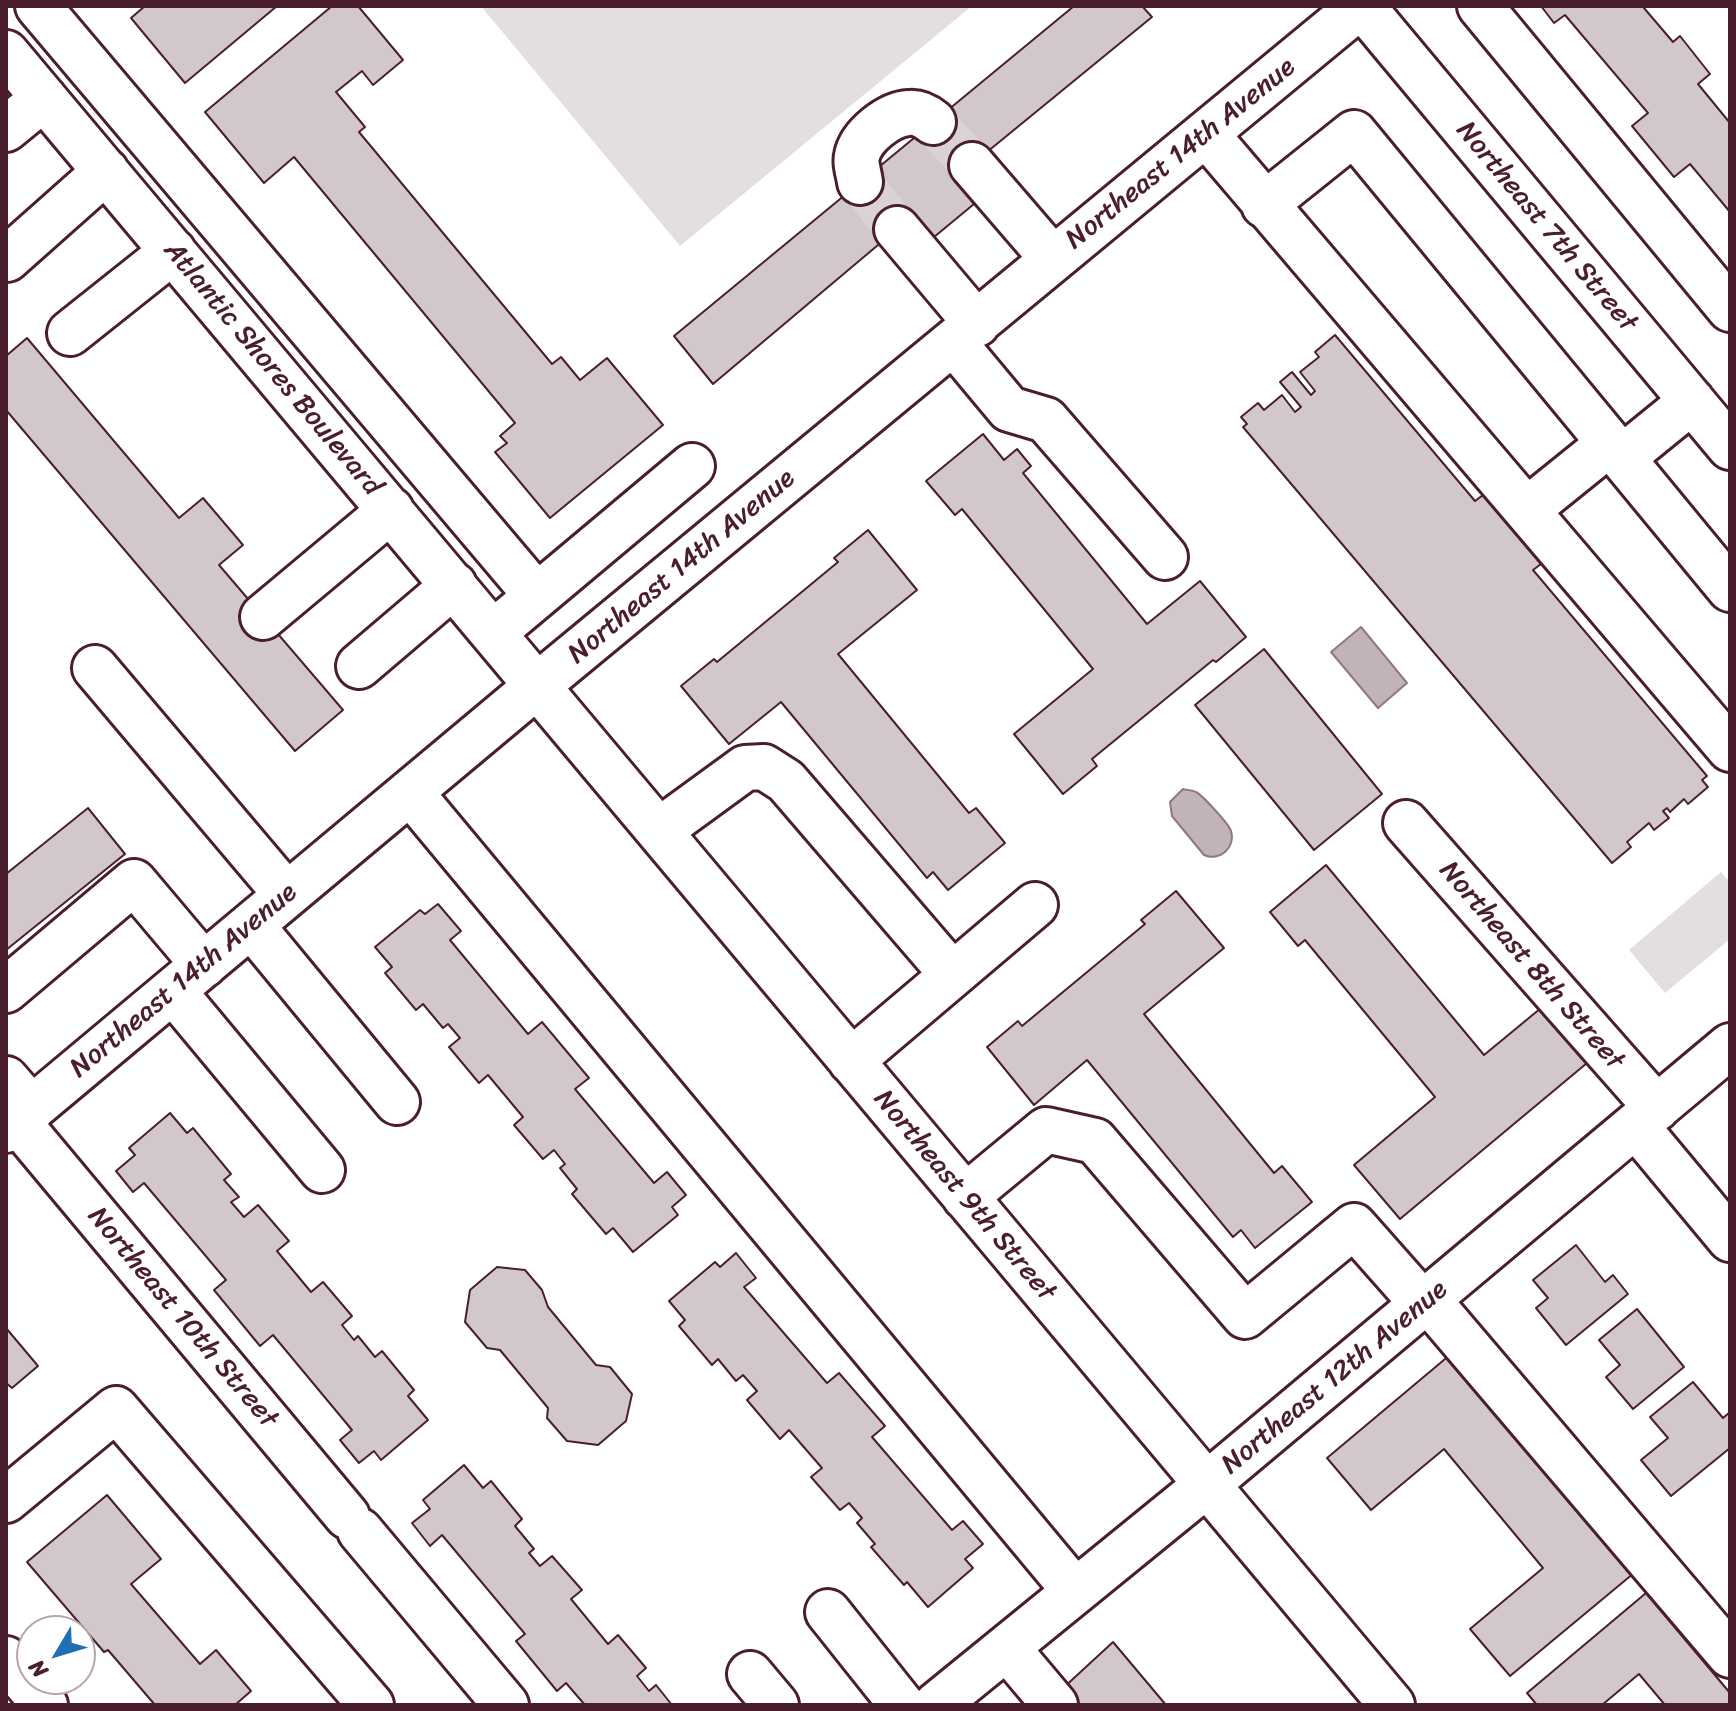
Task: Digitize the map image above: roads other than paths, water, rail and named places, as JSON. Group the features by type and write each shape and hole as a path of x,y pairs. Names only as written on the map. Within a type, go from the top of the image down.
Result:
{"street":[{"path":"38,6 537,596"},
{"name":"Northeast 14th Avenue","path":"15,1110 188,978 1361,6"},
{"name":"Northeast 7th Street","path":"1361,6 1730,447"},
{"path":"1480,6 1730,309"},
{"name":"Atlantic Shores Boulevard","path":"6,53 538,685"},
{"path":"6,129 44,98"},
{"path":"860,182 856,157 867,137 882,124 909,113 925,116 933,122"},
{"path":"1264,205 1354,133 1730,589"},
{"path":"1206,134 1730,749"},
{"path":"972,165 1053,259"},
{"path":"7,259 106,171"},
{"path":"897,229 965,333 1009,409 1046,420 1165,557"},
{"path":"70,333 173,251"},
{"path":"1527,510 1682,390"},
{"path":"494,632 692,466"},
{"path":"263,617 391,510"},
{"path":"359,666 454,585"},
{"path":"95,668 287,895"},
{"name":"Northeast 9th Street","path":"538,685 1205,1486 1392,1705"},
{"path":"660,830 745,768 764,767 786,781 952,974"},
{"path":"410,792 1075,1591"},
{"name":"Northeast 8th Street","path":"1406,823 1646,1117 1730,1239"},
{"path":"6,990 134,882 188,978 322,1170"},
{"path":"851,1061 1035,905"},
{"path":"251,925 397,1102"},
{"name":"Northeast 12th Avenue","path":"936,1705 1205,1486 1730,1046"},
{"name":"Northeast 10th Street","path":"15,1110 506,1705"},
{"path":"965,1197 1046,1130 1095,1141 1245,1316 1354,1226 1426,1302 1730,1655"},
{"path":"6,1500 116,1409 371,1705"},
{"path":"828,1612 902,1705"},
{"path":"1007,1648 1055,1705"},
{"path":"6,1659 45,1705"}],"tunnel":[{"path":"933,122 972,165"},
{"path":"860,182 897,229"}]}
